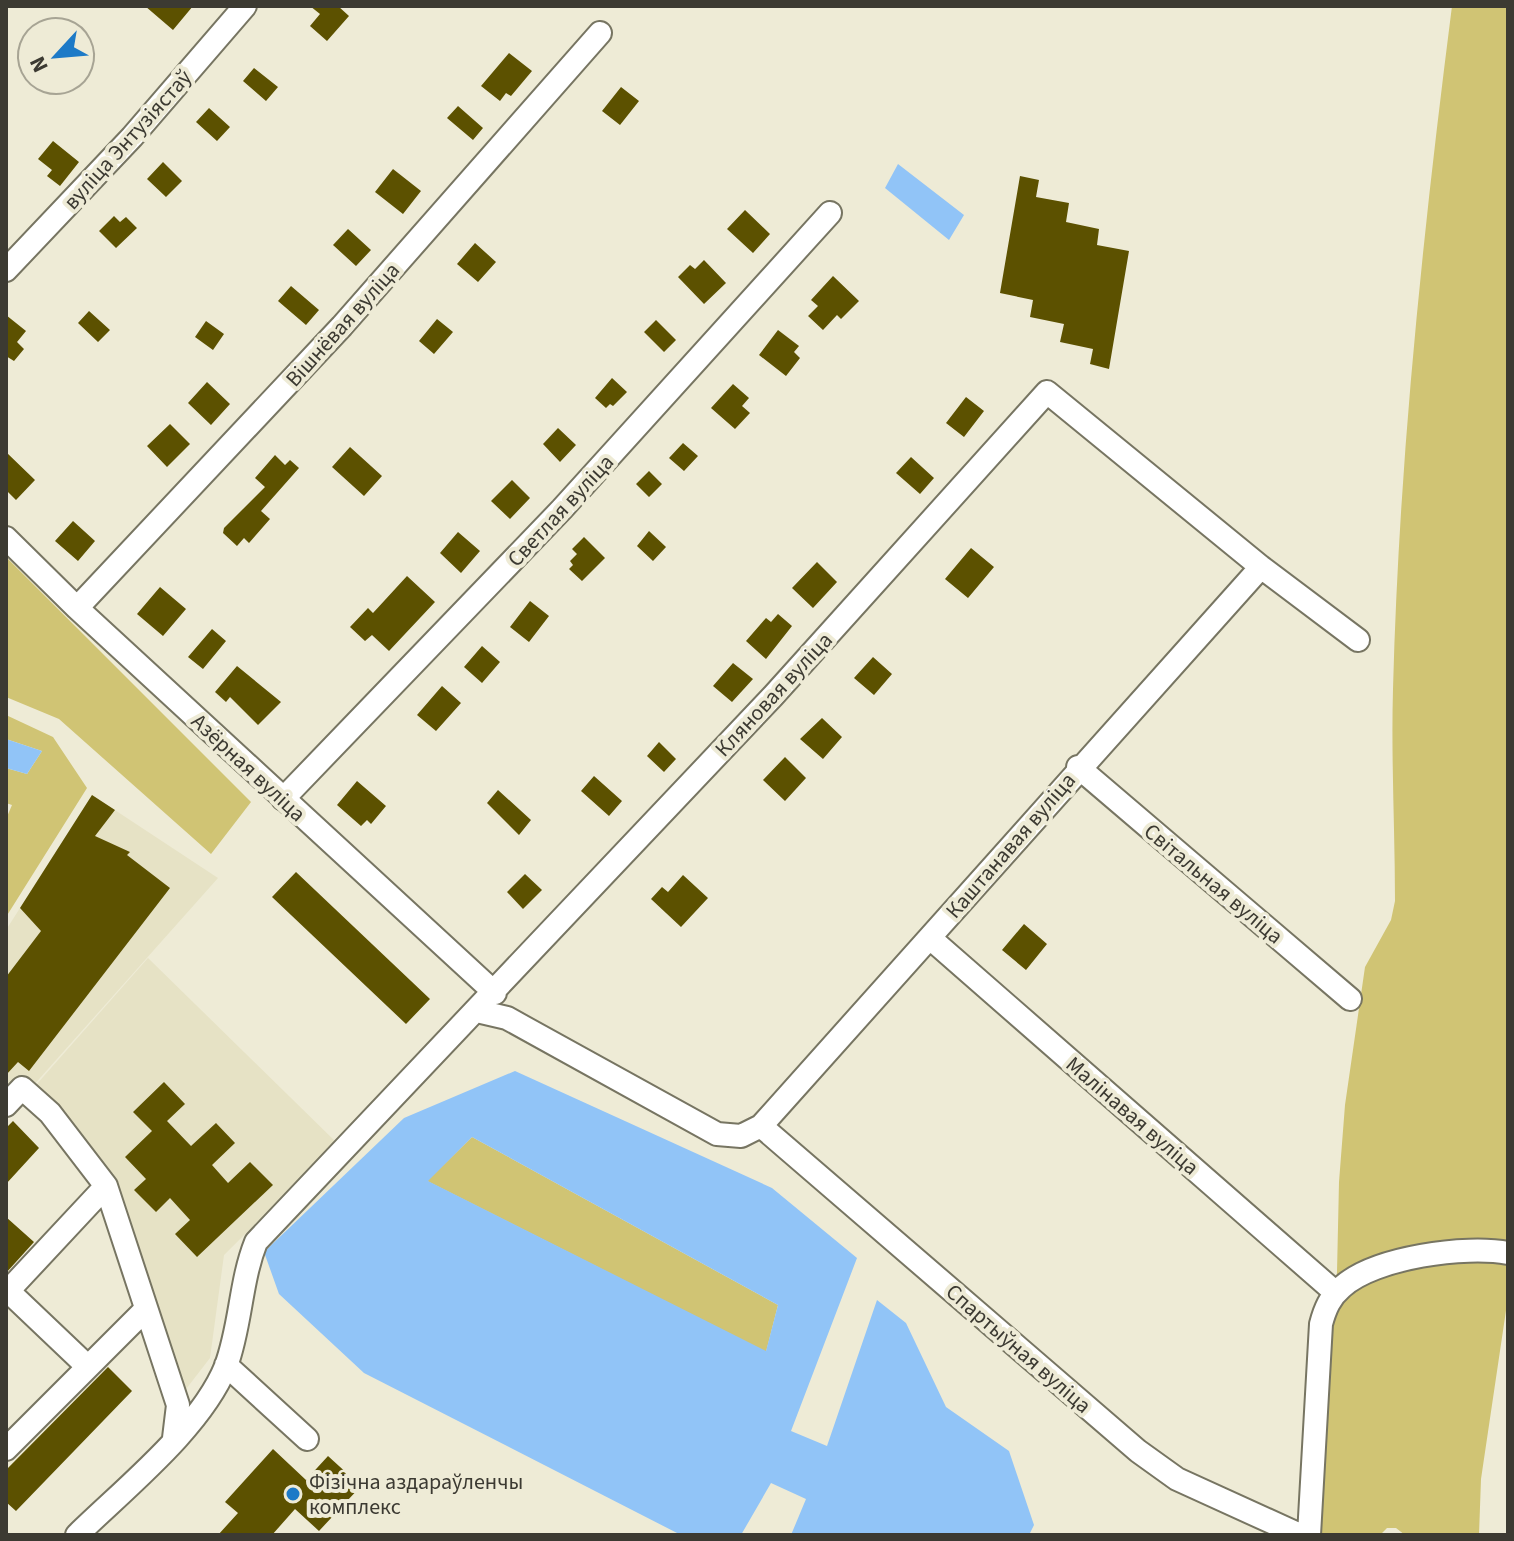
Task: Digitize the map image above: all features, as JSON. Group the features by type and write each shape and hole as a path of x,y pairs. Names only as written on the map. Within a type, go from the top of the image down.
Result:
{"street":[{"name":"вуліца Энтузіястаў","path":"6,270 132,137 245,6"},
{"name":"Вішнёвая вуліца","path":"77,608 342,326 600,33"},
{"name":"Светлая вуліца","path":"283,799 562,509 830,213"},
{"name":"Кляновая вуліца","path":"77,1535 173,1439 205,1402 226,1365 245,1271 256,1242 773,696 1047,392 1261,567"},
{"name":"Азёрная вуліца","path":"6,538 77,608 495,993"},
{"path":"1261,567 1358,640"},
{"name":"Каштанавая вуліца","path":"761,1126 1078,767 1261,567"},
{"name":"Світальная вуліца","path":"1078,767 1350,999"},
{"name":"Малінавая вуліца","path":"930,938 1336,1293"},
{"path":"477,1011 507,1018 717,1134 741,1136 761,1126"},
{"path":"6,1105 22,1088 50,1113 106,1186 178,1405 173,1439"},
{"name":"Спартыўная вуліца","path":"761,1126 1138,1451 1177,1479 1300,1535"},
{"path":"87,1366 7,1290 106,1186"},
{"path":"1309,1535 1321,1324 1327,1303 1344,1285 1376,1268 1413,1257 1489,1250 1508,1253"},
{"path":"6,1449 146,1309"},
{"path":"226,1365 307,1439"}],"shaded area":[{"path":"1452,6 1508,6 1508,1297 1481,1479 1479,1535 1405,1535 1396,1528 1387,1528 1380,1535 1314,1535 1337,1272 1345,1105 1365,967 1391,920 1395,901 1393,716 1401,518 1422,261"},
{"path":"6,557 251,802 211,854 59,719 6,697"},
{"path":"6,715 53,737 87,788 6,917 6,819 12,805 6,803 6,768 27,774 42,751 6,739"},
{"path":"92,795 218,878 32,1087 21,1077 6,1095 6,930"},
{"path":"148,958 337,1143 224,1255 210,1358 183,1393 109,1179 36,1085"},
{"path":"472,1137 778,1305 766,1352 427,1181"}],"water":[{"path":"898,164 964,215 949,240 885,188"},
{"path":"6,739 42,751 27,774 6,768"},
{"path":"515,1071 772,1188 857,1258 791,1431 827,1446 877,1300 906,1323 946,1407 1009,1451 1034,1525 1029,1535 791,1535 806,1499 771,1483 741,1535 681,1535 364,1373 279,1294 264,1252 404,1118","holes":["472,1137 778,1305 766,1351 428,1181"]}],"building":[{"path":"145,6 193,6 173,30"},
{"path":"310,6 338,6 349,16 327,41 310,26 320,14"},
{"path":"509,53 532,71 511,96 506,93 500,101 481,86"},
{"path":"254,68 278,87 266,101 243,81"},
{"path":"621,87 639,101 620,125 602,111"},
{"path":"458,106 483,128 473,140 447,118"},
{"path":"209,108 230,127 217,141 196,122"},
{"path":"53,141 79,162 60,186 47,176 52,170 38,159"},
{"path":"163,162 182,181 166,197 147,179"},
{"path":"393,169 421,191 403,214 375,192"},
{"path":"1020,176 1039,180 1036,197 1069,203 1066,222 1099,229 1097,245 1129,251 1109,369 1090,364 1093,349 1060,342 1064,324 1030,317 1033,300 1000,293"},
{"path":"745,210 770,234 753,253 727,229"},
{"path":"114,216 120,222 126,217 137,228 116,248 99,231"},
{"path":"348,229 371,250 356,266 333,245"},
{"path":"475,243 496,262 478,282 457,264"},
{"path":"704,260 726,283 704,304 678,277 690,265 695,269"},
{"path":"833,276 859,301 841,319 837,315 823,330 808,316 818,306 811,300"},
{"path":"291,286 319,310 306,325 278,301"},
{"path":"89,311 110,330 98,342 78,323"},
{"path":"6,315 26,331 17,342 24,349 14,361 6,356"},
{"path":"437,319 453,332 434,354 419,341"},
{"path":"656,320 676,340 664,352 644,332"},
{"path":"206,321 224,334 213,350 195,337"},
{"path":"778,330 799,346 794,352 800,358 786,376 759,355"},
{"path":"612,378 627,392 613,406 610,404 606,408 595,398"},
{"path":"207,382 230,404 211,425 188,403"},
{"path":"733,384 749,398 742,406 750,413 735,429 711,408"},
{"path":"966,397 984,411 964,437 946,423"},
{"path":"170,424 190,444 167,467 147,446"},
{"path":"558,428 576,445 560,462 543,444"},
{"path":"683,443 698,456 684,471 669,458"},
{"path":"350,447 382,476 364,496 332,467"},
{"path":"6,452 35,480 16,500 6,490"},
{"path":"275,455 285,465 290,460 299,468 261,511 270,519 249,543 244,538 237,546 223,533 224,528 265,487 255,478"},
{"path":"911,457 934,478 920,494 896,473"},
{"path":"649,471 662,484 649,497 636,484"},
{"path":"512,480 530,498 510,519 491,501"},
{"path":"73,521 95,541 78,561 55,541"},
{"path":"649,531 666,547 653,561 637,546"},
{"path":"458,532 480,551 461,573 440,553"},
{"path":"584,537 605,558 582,581 569,569 573,565 570,561 577,554 572,549"},
{"path":"971,548 994,567 968,598 945,579"},
{"path":"817,562 837,582 813,608 792,588"},
{"path":"407,576 435,602 389,651 372,635 365,641 350,627 368,608 373,613"},
{"path":"160,587 186,609 163,636 137,614"},
{"path":"530,601 549,616 529,642 510,627"},
{"path":"778,614 792,626 766,659 746,641 766,618 771,622"},
{"path":"212,629 226,641 203,669 188,657"},
{"path":"482,646 500,662 482,683 464,667"},
{"path":"873,657 892,674 874,695 854,678"},
{"path":"733,663 753,679 732,702 713,686"},
{"path":"237,666 281,702 258,725 230,697 226,702 215,692"},
{"path":"442,686 461,703 436,731 417,715"},
{"path":"822,718 842,737 823,759 800,739"},
{"path":"659,742 676,759 664,772 647,756"},
{"path":"785,757 806,778 785,801 763,780"},
{"path":"594,776 622,801 609,816 581,791"},
{"path":"357,781 386,806 371,824 367,820 361,826 337,805"},
{"path":"498,790 531,820 519,835 487,803"},
{"path":"92,795 115,810 95,836 130,852 127,855 170,888 29,1071 18,1062 6,1075 6,977 41,931 20,908"},
{"path":"296,872 430,999 406,1024 272,897"},
{"path":"525,874 542,890 523,909 507,892"},
{"path":"683,875 708,898 681,927 651,899 662,887 668,892"},
{"path":"1024,924 1047,944 1026,970 1002,950"},
{"path":"164,1082 185,1104 167,1121 191,1146 216,1123 235,1143 212,1165 228,1183 250,1162 273,1185 197,1257 175,1234 190,1220 170,1198 156,1212 134,1190 146,1179 125,1157 152,1131 133,1112"},
{"path":"13,1121 39,1148 6,1184 6,1128"},
{"path":"6,1217 34,1242 6,1273"},
{"path":"108,1367 132,1391 16,1511 6,1502 6,1470"},
{"name":"Фізічна аздараўленчы комплекс","path":"273,1449 306,1480 328,1456 361,1486 319,1531 295,1509 272,1535 218,1535 238,1513 225,1502"}],"place":[{"name":"Фізічна аздараўленчы комплекс","path":"293,1494"}]}
